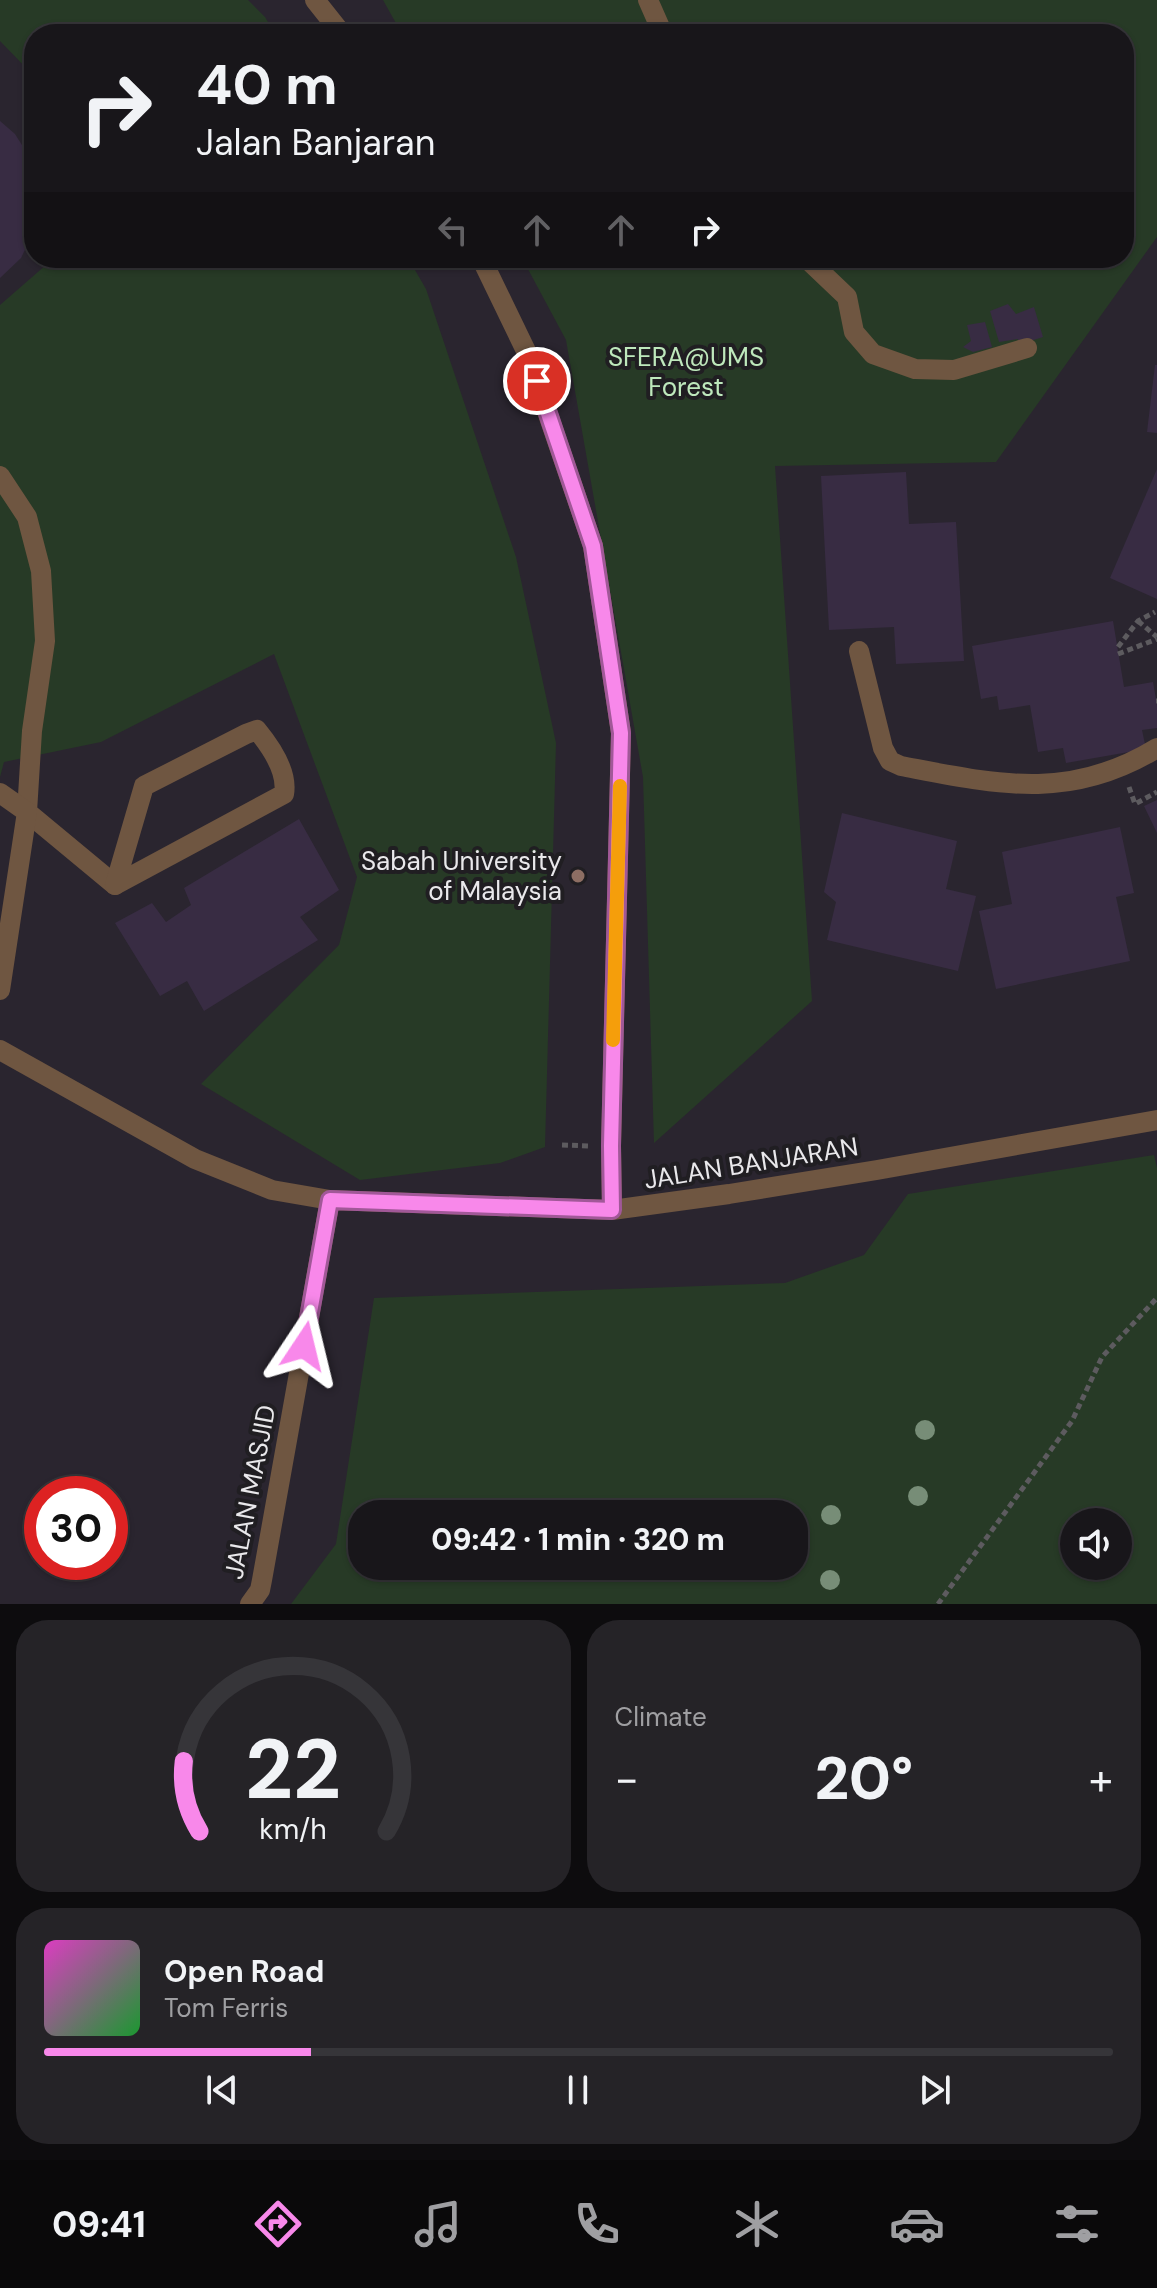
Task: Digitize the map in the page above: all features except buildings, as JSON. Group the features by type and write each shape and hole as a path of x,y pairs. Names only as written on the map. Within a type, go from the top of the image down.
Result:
{"street":[{"path":"315,0 334,24"},
{"path":"648,0 659,24"},
{"path":"486,268 527,353 593,546 621,733 612,1210"},
{"path":"817,268 847,297 854,332 873,354 915,369 954,370 1027,348"},
{"path":"0,476 27,517 41,571 45,641 32,731 27,812 0,990"},
{"path":"859,651 883,748 890,761 901,766 1026,786 1062,784 1095,777 1157,748"},
{"path":"257,730 271,747 286,783 284,794 115,885 144,786 257,730"},
{"path":"0,793 115,885"},
{"name":"JALAN BANJARAN","path":"0,1050 195,1159 272,1190 330,1200 612,1210 877,1170 1157,1120"},
{"name":"JALAN MASJID","path":"250,1604 260,1590 262,1580 330,1200"}],"path":[{"path":"1155,612 1138,621 1118,650 1157,638"},
{"path":"1138,621 1157,638"},
{"path":"1120,767 1135,804 1157,792"},
{"path":"938,1604 1072,1421 1102,1357 1157,1298"}],"shaded area":[{"name":"Sabah University of Malaysia","path":"0,0 1157,0 1157,1604 0,1604"}],"green space":[{"path":"0,0 248,0 269,24 24,24 24,66 0,41"},
{"name":"SFERA@UMS Forest","path":"383,0 1157,0 1157,237 996,462 775,466 812,1001 654,1143 643,777 566,340 527,268 1134,268 1134,24 396,24"},
{"path":"43,268 414,268 426,289 516,557 556,743 545,1147 500,1163 360,1180 201,1084 339,945 357,877 274,654 101,742 4,762 0,777 0,305"},
{"path":"1154,1155 1157,1168 1157,1604 291,1604 336,1544 374,1298 785,1283 864,1255 908,1194"}],"slow traffic":[{"path":"613,1040 620,786"}],"place":[{"name":"Sabah University of Malaysia","path":"578,876"}],"route":[{"path":"304,1346 330,1200 612,1210 621,733 593,546 537,381"}]}
